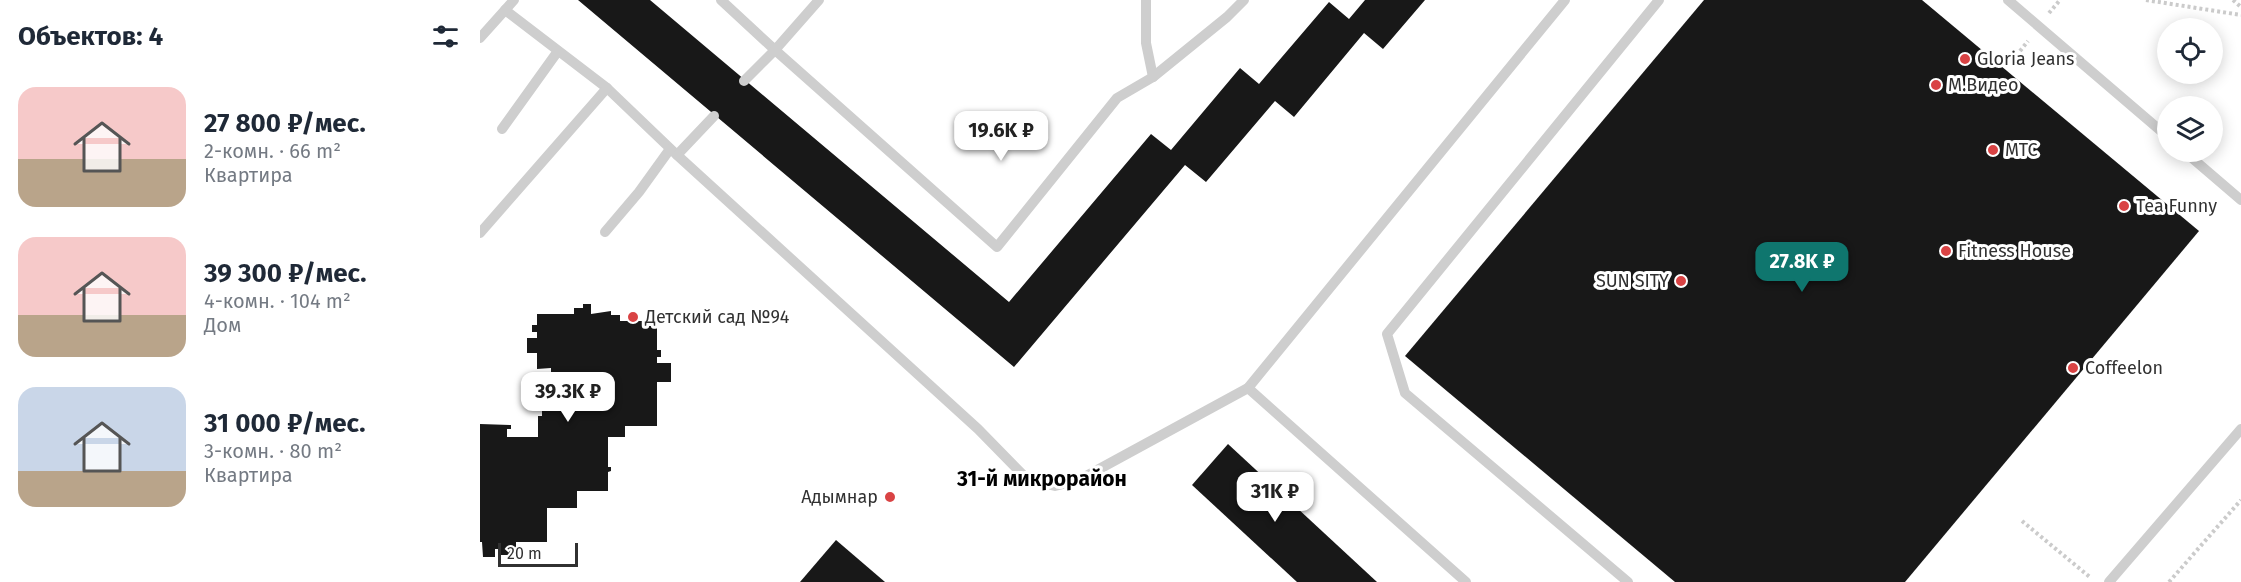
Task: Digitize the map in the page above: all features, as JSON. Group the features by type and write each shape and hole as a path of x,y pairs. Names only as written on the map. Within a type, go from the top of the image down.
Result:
{"lane":[{"path":"480,38 514,0"},
{"path":"721,0 998,247 1117,98 1153,77 1227,17 1244,0"},
{"path":"744,81 819,0"},
{"path":"1146,0 1146,43 1153,77"},
{"path":"505,10 607,88 978,429 1027,479 1055,486 1079,480 1248,388 1565,0"},
{"path":"1628,582 1405,393 1387,334 1659,0"},
{"path":"2008,0 2157,128"},
{"path":"502,129 558,51"},
{"path":"480,233 607,88"},
{"path":"605,232 674,152 714,116"},
{"path":"2197,162 2241,200"},
{"path":"1248,388 1466,582"},
{"path":"2109,582 2241,429"}],"path":[{"path":"2146,0 2241,15"},
{"path":"2233,0 2241,7"},
{"path":"2169,582 2241,500"},
{"path":"2022,521 2097,582"}],"building":[{"path":"578,0 650,0 1009,302 1151,134 1171,150 1240,68 1259,84 1329,2 1349,19 1365,0 1425,0 1383,49 1364,33 1294,117 1275,101 1206,182 1185,165 1014,367"},
{"path":"1704,0 1922,0 2199,231 1905,582 1675,582 1405,356"},
{"path":"583,304 591,304 591,314 611,311 611,315 620,315 620,321 657,321 657,350 661,350 661,357 657,357 657,363 671,363 671,382 657,382 657,426 625,426 625,437 608,437 608,467 611,467 611,471 608,472 608,491 577,491 577,508 547,508 547,542 516,542 516,555 499,555 499,549 495,549 495,557 483,557 482,542 480,542 480,424 511,425 511,429 507,429 507,437 538,437 538,416 542,416 539,404 542,404 542,386 551,386 551,368 537,369 537,353 527,353 527,338 537,338 537,332 532,332 532,325 537,325 537,314 574,314 574,308 583,308"},
{"path":"1228,444 1377,582 1297,582 1192,485"},
{"path":"836,540 885,582 800,582"}],"place":[{"name":"Gloria Jeans","path":"1965,59"},
{"name":"М.Видео","path":"1936,85"},
{"name":"МТС","path":"1993,150"},
{"name":"Tea Funny","path":"2124,206"},
{"name":"Fitness House","path":"1946,251"},
{"name":"SUN SITY","path":"1681,281"},
{"name":"Детский сад №94","path":"633,317"},
{"name":"Coffeelon","path":"2073,368"},
{"name":"Адымнар","path":"890,497"}],"district":[{"name":"31-й микрорайон","path":"1042,479"}]}
